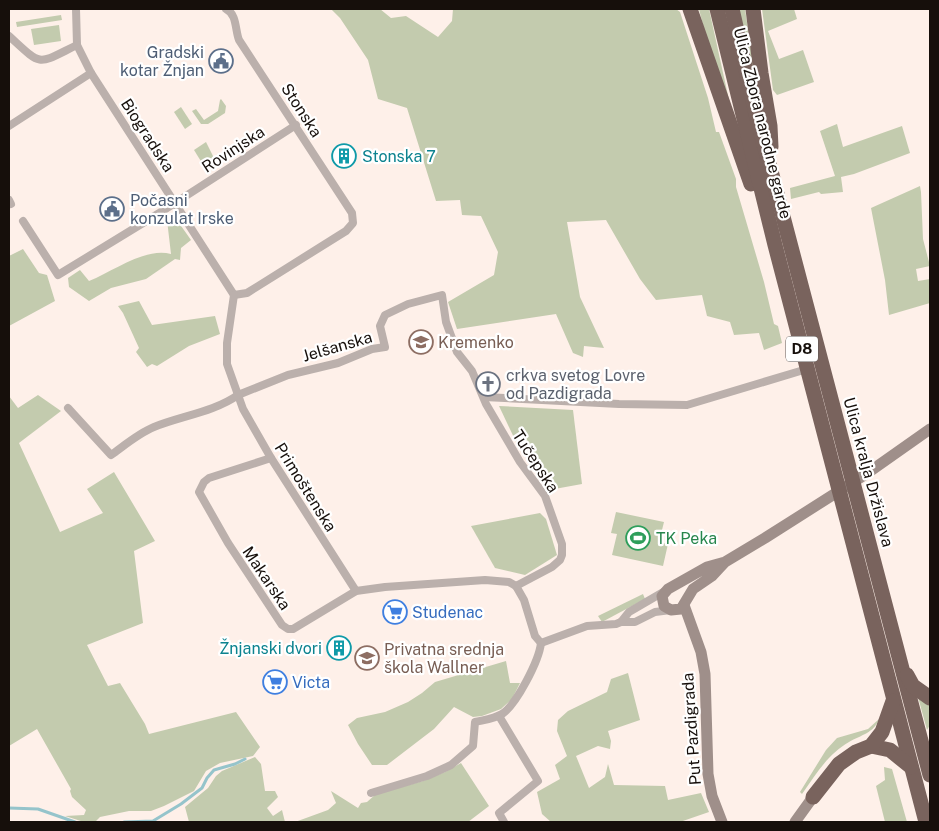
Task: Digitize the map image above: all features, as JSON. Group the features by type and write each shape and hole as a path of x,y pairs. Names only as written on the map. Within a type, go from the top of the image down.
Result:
{"highway":[{"path":"690,9 763,222 775,245"},
{"name":"Ulica Zbora narodne garde","path":"717,9 775,245"},
{"name":"Ulica Zbora narodne garde","path":"732,9 745,71 773,178"},
{"path":"753,9 770,126 773,178"},
{"name":"Ulica kralja Držislava","path":"773,178 928,768"},
{"name":"Ulica kralja Držislava","path":"775,245 926,822"},
{"path":"902,666 914,686 930,698"},
{"path":"813,797 839,764 856,752 871,746 882,732 894,700"},
{"path":"928,768 930,738"},
{"path":"871,746 890,750 911,767"}],"street":[{"name":"Biogradska","path":"76,9 77,45 91,73 234,294"},
{"name":"Stonska","path":"228,10 235,19 235,30 239,40 352,213 353,223 346,231 247,293 234,294"},
{"path":"9,36 32,58 41,61 50,59 77,45"},
{"path":"9,126 91,73"},
{"name":"Rovinjska","path":"23,221 58,275 296,125"},
{"name":"Primoštenska","path":"234,294 227,343 227,364 243,409 271,458 356,590"},
{"name":"Jelšanska","path":"238,395 288,375 338,363 372,349 385,347 380,326 385,315 408,304 442,295"},
{"name":"Tučepska","path":"442,295 446,322 457,352 472,371 501,432 545,496 562,544 560,560 516,586"},
{"path":"484,397 619,404 687,405 807,369"},
{"path":"68,408 111,455 152,428 200,413 238,395"},
{"path":"621,622 630,612 668,589 707,568 725,562 850,484 930,429"},
{"name":"Makarska","path":"271,458 209,478 201,487 199,492 200,498 228,543 282,625 288,629 293,629 356,590"},
{"path":"541,643 587,626 635,622 656,612 679,606 693,589 712,576 725,562"},
{"path":"356,590 485,580 509,582 516,586 524,600 535,636 541,643"},
{"path":"677,587 682,589 679,606 664,606 662,601 663,594 668,589 677,587"},
{"name":"Put Pazdigrada","path":"679,606 701,652 705,674 706,757 712,796 722,822"},
{"path":"371,793 428,776 451,765 473,746 475,722 499,716 515,701 538,658 541,643"},
{"path":"499,716 538,781 499,813 504,822"},
{"path":"795,822 813,797"}],"green space":[{"path":"331,9 380,9 391,18 406,16 438,37 452,21 453,9 676,9 680,12 708,98 716,132 719,132 736,179 736,187 764,282 774,324 778,326 782,343 764,350 759,333 734,335 730,322 707,316 702,295 656,300 640,279 606,220 567,222 580,297 604,348 584,346 583,357 573,353 556,314 457,329 448,302 494,275 498,252 481,216 462,215 460,200 436,201 407,108 378,99 368,60 340,18"},
{"path":"699,9 709,9 731,109 706,37"},
{"path":"738,9 745,9 757,90"},
{"path":"762,9 794,9 797,19 768,31 779,59 803,50 814,82 777,95 773,90"},
{"path":"61,15 62,20 17,27 16,22"},
{"path":"59,25 61,41 34,45 31,29"},
{"path":"221,99 226,106 225,113 208,124 201,124 192,111 196,109 204,120 218,111"},
{"path":"181,107 192,124 185,129 174,112"},
{"path":"837,124 843,147 902,126 910,153 841,177 843,192 821,194 819,192 791,199 790,188 835,176 820,131"},
{"path":"206,142 213,158 204,164 194,150"},
{"path":"920,186 923,239 930,266 916,269 918,281 930,279 930,303 889,315 885,280 871,208"},
{"path":"167,220 179,223 191,240 181,248 180,260 175,259 146,279 111,288 89,301 69,287 68,278 80,270 89,281 140,257 161,253 171,254"},
{"path":"23,249 39,273 47,275 55,301 9,326 9,256"},
{"path":"139,301 152,325 215,316 220,334 189,346 157,366 152,364 147,367 136,352 139,348 118,306"},
{"path":"38,395 61,411 19,443 60,532 103,513 87,489 114,472 155,541 134,551 143,623 87,645 108,686 120,683 149,734 236,712 260,747 253,756 220,763 206,771 194,791 151,811 129,811 100,817 95,822 84,822 65,816 84,815 86,810 72,797 71,789 37,729 9,746 9,396 18,408"},
{"path":"499,406 573,410 582,484 549,490 518,446"},
{"name":"TK Peka","path":"616,512 664,522 659,542 668,544 663,566 612,555 617,534 611,533"},
{"path":"540,513 546,519 557,555 525,575 495,568 471,526"},
{"path":"643,594 645,599 602,622 598,616"},
{"path":"506,661 510,683 520,683 512,699 501,709 482,716 473,717 454,707 434,729 387,765 372,765 348,725 357,718 385,712 408,702 435,682"},
{"path":"628,673 640,720 608,731 611,741 610,749 598,746 576,756 589,788 605,777 608,764 614,785 665,786 668,800 701,793 709,812 680,822 551,822 542,814 537,792 560,779 555,765 567,756 557,731 558,720 568,711 607,692 611,679"},
{"path":"918,697 930,705 930,725 927,730"},
{"path":"879,719 870,731 835,752 802,794 800,792 826,750 837,738 868,729"},
{"path":"255,757 261,764 265,791 275,791 278,797 267,808 273,816 282,810 285,822 189,822 185,807 208,788 216,776 222,771"},
{"path":"461,763 489,806 468,822 295,822 328,810 336,803 331,791 358,808 361,803 367,802 376,794 423,781"},
{"path":"884,767 892,769 907,822 885,822 876,786 885,780"}],"waterway":[{"path":"124,822 153,821 181,804 202,788 214,770 245,759"},
{"path":"9,808 38,809 75,822"}],"place":[{"name":"Gradski kotar Žnjan","path":"221,61"},
{"name":"Stonska 7","path":"344,156"},
{"name":"Počasni konzulat Irske","path":"112,209"},
{"name":"Kremenko","path":"421,342"},
{"name":"crkva svetog Lovre od Pazdigrada","path":"488,384"},
{"name":"TK Peka","path":"638,538"},
{"name":"Studenac","path":"395,612"},
{"name":"Žnjanski dvori","path":"339,648"},
{"name":"Privatna srednja škola Wallner","path":"367,658"},
{"name":"Victa","path":"275,682"}]}
